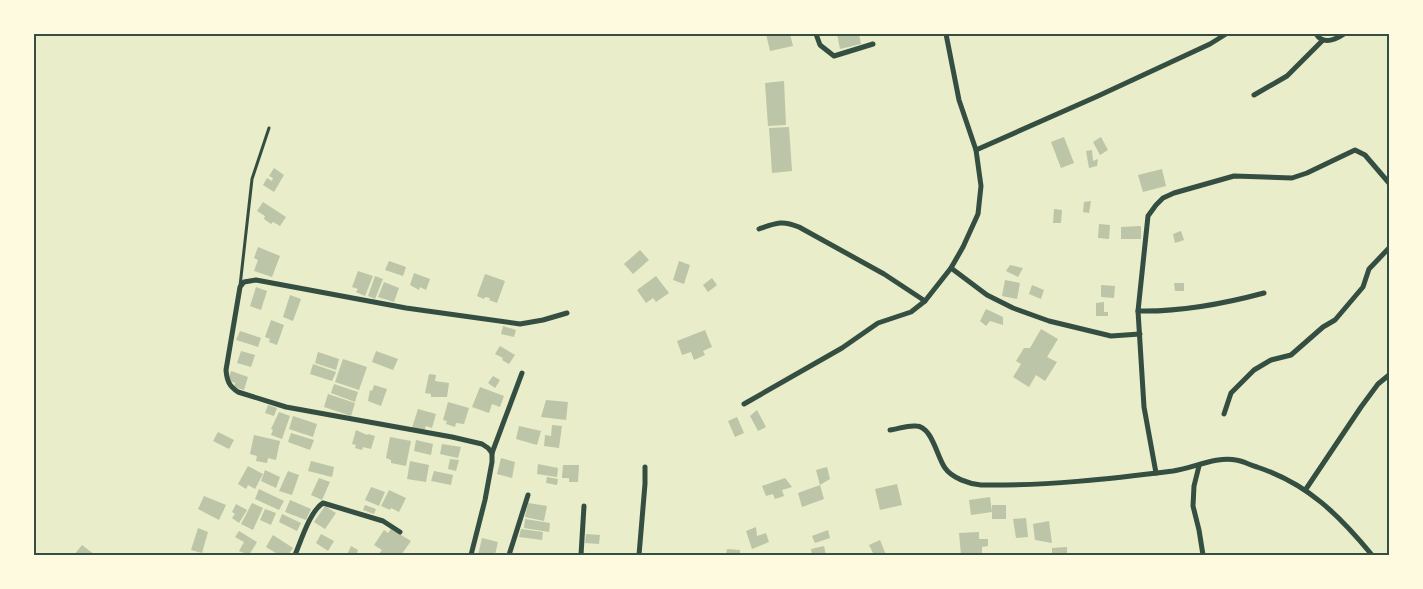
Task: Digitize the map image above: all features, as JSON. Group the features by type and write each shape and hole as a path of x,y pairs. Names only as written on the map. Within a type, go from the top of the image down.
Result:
{"street":[{"path":"816,34 820,46 834,56 873,44"},
{"path":"744,404 842,348 878,323 911,312 925,301 951,268 978,214 981,186 976,150 959,100 946,34"},
{"path":"976,150 1098,96 1210,44 1226,34"},
{"path":"1316,34 1323,40 1332,40 1344,34"},
{"path":"1254,95 1287,76 1323,40"},
{"path":"1156,473 1144,407 1138,311 1148,216 1156,205 1174,192 1234,176 1276,179 1292,178 1356,150 1365,155 1389,183"},
{"path":"759,229 779,222 790,223 884,274 925,301"},
{"path":"1224,414 1231,393 1254,370 1271,360 1291,355 1323,326 1335,320 1363,287 1369,269 1389,248"},
{"path":"951,268 987,295 1022,311 1111,336 1140,334"},
{"path":"492,453 482,444 475,442 286,407 238,392 231,387 227,380 226,370 240,287 244,282 256,280 465,318 520,324 543,320 567,312"},
{"path":"1138,311 1160,312 1229,302 1264,294"},
{"path":"470,555 485,500 492,453 522,373"},
{"path":"1306,490 1361,407 1378,384 1389,375"},
{"path":"890,430 921,427 929,435 945,468 961,479 978,485 1085,481 1189,469 1221,459 1236,460 1272,472 1306,490 1331,509 1372,555"},
{"path":"1199,466 1194,486 1193,506 1203,555"},
{"path":"639,555 645,467"},
{"path":"509,555 528,496"},
{"path":"295,555 314,512 323,503 383,521 400,532"},
{"path":"581,555 584,506"}],"lane":[{"path":"240,287 252,179 269,128"}],"building":[{"path":"766,34 790,34 793,46 770,51"},
{"path":"837,34 859,34 861,44 840,49"},
{"path":"784,81 786,125 768,126 765,83"},
{"path":"789,127 792,171 772,173 769,128"},
{"path":"1064,137 1074,163 1061,168 1051,142"},
{"path":"1101,137 1108,150 1100,155 1093,142"},
{"path":"1092,150 1093,161 1098,159 1097,166 1089,168 1086,151"},
{"path":"274,168 284,175 274,192 263,185 267,178 272,181 273,178 269,176"},
{"path":"1162,169 1166,186 1143,192 1138,175"},
{"path":"1091,201 1089,213 1083,212 1084,202"},
{"path":"263,202 286,217 280,226 273,222 271,224 264,219 265,216 257,211"},
{"path":"1054,209 1062,210 1061,223 1053,223"},
{"path":"1099,224 1110,225 1109,239 1098,238"},
{"path":"1141,226 1141,239 1121,239 1121,227"},
{"path":"1181,231 1184,240 1175,243 1173,234"},
{"path":"258,247 280,256 272,277 254,271 258,260 254,258"},
{"path":"640,250 649,260 633,274 624,264"},
{"path":"389,261 406,267 403,276 385,270"},
{"path":"679,261 690,265 684,284 673,280"},
{"path":"1010,265 1023,268 1018,277 1006,271"},
{"path":"358,271 373,276 365,296 356,292 358,289 352,287"},
{"path":"414,273 430,279 426,290 420,287 419,290 410,285"},
{"path":"485,274 505,281 497,303 489,300 490,298 485,297 484,299 477,296"},
{"path":"375,276 383,279 375,299 368,296"},
{"path":"656,276 669,293 656,302 653,298 646,303 637,290"},
{"path":"712,278 717,285 708,292 703,285"},
{"path":"1005,280 1020,283 1017,299 1002,296"},
{"path":"384,282 399,288 394,302 378,297"},
{"path":"1174,283 1184,283 1184,291 1175,291"},
{"path":"1032,285 1044,290 1041,299 1029,294"},
{"path":"1101,285 1115,286 1114,298 1101,297"},
{"path":"256,287 267,291 261,310 250,306"},
{"path":"290,295 301,299 293,321 283,317"},
{"path":"1104,302 1104,312 1108,312 1108,316 1096,316 1096,303"},
{"path":"986,309 1003,317 1003,325 990,321 986,326 980,321"},
{"path":"271,320 284,325 277,345 269,342 270,339 265,337"},
{"path":"503,326 516,330 514,337 501,334"},
{"path":"1041,329 1058,339 1047,357 1057,362 1045,381 1036,375 1029,387 1013,377 1021,364 1016,361 1024,348 1030,348"},
{"path":"705,330 712,347 703,351 705,355 694,360 691,352 682,355 677,341"},
{"path":"240,331 261,338 258,347 236,340"},
{"path":"500,346 515,355 509,364 495,354"},
{"path":"241,351 255,355 251,367 237,363"},
{"path":"376,351 398,359 393,370 372,362"},
{"path":"318,352 339,359 336,370 315,363"},
{"path":"343,359 367,367 359,390 335,382"},
{"path":"313,364 336,372 332,381 310,374"},
{"path":"231,371 248,377 244,390 234,387 235,383 228,380"},
{"path":"429,374 436,375 435,381 449,383 447,397 431,397 431,394 425,393"},
{"path":"493,376 500,380 495,388 488,383"},
{"path":"334,384 358,392 355,402 331,393"},
{"path":"374,385 387,389 381,406 368,401 370,390 372,391"},
{"path":"480,387 504,396 500,407 492,404 489,413 472,407"},
{"path":"328,394 355,403 351,416 324,407"},
{"path":"546,400 568,402 566,420 541,417"},
{"path":"448,402 469,408 464,424 456,423 455,427 446,424 447,421 443,420"},
{"path":"268,405 277,408 274,416 265,413"},
{"path":"418,409 436,414 432,428 426,426 424,431 412,428"},
{"path":"757,410 766,427 758,431 750,416"},
{"path":"279,412 290,416 282,439 271,435 273,430 271,429"},
{"path":"293,416 317,424 313,437 289,429"},
{"path":"737,417 744,433 735,437 728,421"},
{"path":"552,425 562,426 559,448 544,446 545,435 551,436"},
{"path":"519,426 541,431 537,445 516,439"},
{"path":"356,430 375,436 371,449 363,447 362,450 355,448 356,445 352,444"},
{"path":"218,432 234,440 229,449 213,441"},
{"path":"291,433 314,440 310,450 288,442"},
{"path":"254,435 280,441 276,460 268,458 267,463 256,461 257,456 250,454"},
{"path":"390,437 411,441 406,466 391,463 391,460 386,458"},
{"path":"416,440 433,444 431,455 414,451"},
{"path":"442,444 461,447 458,458 440,454"},
{"path":"501,458 515,462 512,478 497,474"},
{"path":"450,459 459,460 456,471 448,469"},
{"path":"311,461 334,467 332,477 308,471"},
{"path":"410,461 429,465 426,482 407,479"},
{"path":"538,464 558,468 557,477 537,474"},
{"path":"563,465 579,465 578,482 569,482 569,478 562,478"},
{"path":"248,466 263,474 255,489 248,485 246,489 238,484"},
{"path":"827,467 830,479 820,485 816,470"},
{"path":"265,470 280,477 276,488 261,481"},
{"path":"288,471 299,475 292,495 279,491"},
{"path":"434,471 453,475 451,485 431,481"},
{"path":"547,477 558,479 557,485 546,483"},
{"path":"319,478 330,482 322,500 311,495"},
{"path":"785,478 792,487 782,490 784,496 775,499 773,494 766,496 762,486"},
{"path":"897,484 902,505 880,510 875,489"},
{"path":"820,485 824,499 802,507 798,493"},
{"path":"371,487 385,492 379,506 365,500"},
{"path":"259,489 284,501 279,510 255,499"},
{"path":"389,490 406,498 399,512 381,506"},
{"path":"204,496 226,505 219,520 198,509"},
{"path":"990,497 992,512 971,515 969,500"},
{"path":"290,500 311,509 306,520 285,512"},
{"path":"252,503 263,508 253,530 241,524"},
{"path":"528,503 547,506 544,521 525,517"},
{"path":"236,504 247,510 239,523 232,518 235,514 232,512"},
{"path":"365,505 376,509 374,514 363,510"},
{"path":"992,505 1006,505 1006,519 992,519"},
{"path":"325,506 336,513 325,529 314,522"},
{"path":"265,509 276,513 271,525 260,520"},
{"path":"282,514 301,523 297,531 279,522"},
{"path":"1026,518 1028,537 1016,538 1013,519"},
{"path":"525,519 550,523 549,532 524,528"},
{"path":"1049,521 1052,543 1035,540 1033,524"},
{"path":"756,527 757,536 766,533 769,542 752,549 746,531"},
{"path":"198,528 208,532 202,553 191,550"},
{"path":"391,529 411,541 401,555 378,555 382,550 374,545 384,530 388,533"},
{"path":"521,529 543,532 542,540 519,537"},
{"path":"828,530 830,538 815,543 812,536"},
{"path":"239,531 257,542 249,555 239,551 244,542 235,537"},
{"path":"979,532 979,539 988,539 988,546 982,547 982,555 961,555 959,533"},
{"path":"321,534 334,541 328,551 316,543"},
{"path":"586,534 600,535 599,544 585,543"},
{"path":"273,535 293,548 288,555 279,555 266,547"},
{"path":"482,538 498,542 495,555 478,555"},
{"path":"880,540 886,555 874,555 869,545"},
{"path":"82,545 95,555 74,555"},
{"path":"351,546 358,550 356,555 347,555"},
{"path":"824,546 826,555 812,555 811,549"},
{"path":"1067,547 1067,555 1052,555 1052,548"},
{"path":"727,549 740,550 740,555 726,555"}]}
